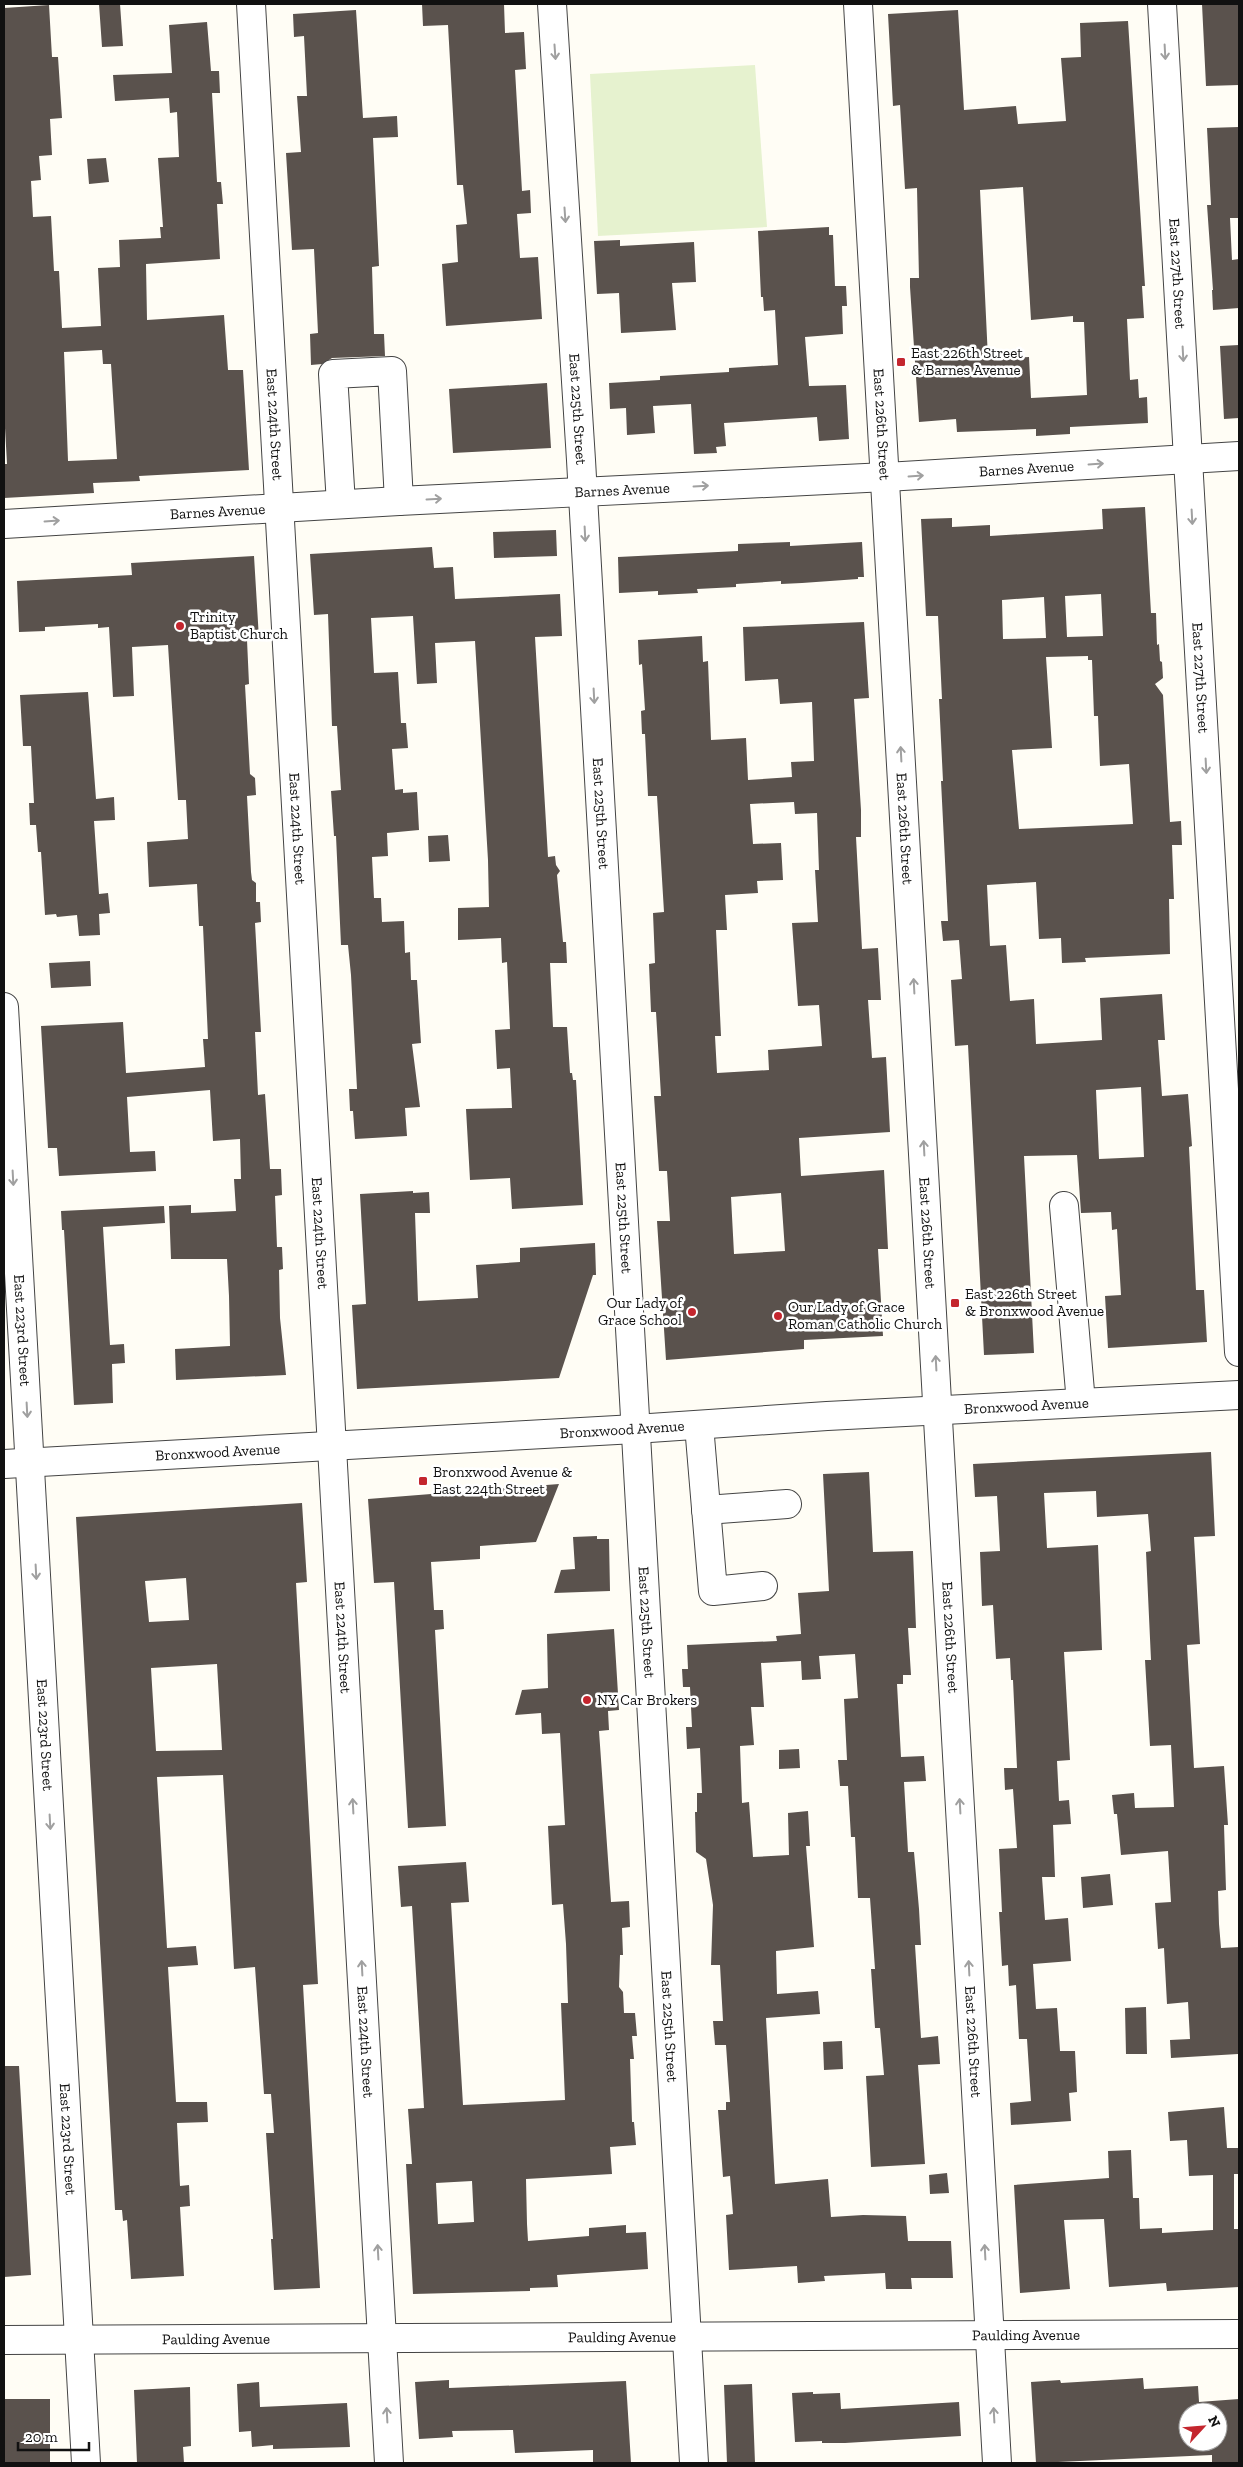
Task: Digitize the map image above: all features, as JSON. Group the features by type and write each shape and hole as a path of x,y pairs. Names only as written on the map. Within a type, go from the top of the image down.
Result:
{"street":[{"name":"East 224th Street","path":"251,4 281,507 389,2463"},
{"name":"East 225th Street","path":"552,4 582,492 694,2463"},
{"name":"East 226th Street","path":"858,4 997,2463"},
{"name":"East 227th Street","path":"1162,4 1236,1229 1239,1352"},
{"path":"341,504 333,374 392,371 399,501"},
{"name":"Barnes Avenue","path":"4,524 281,507 886,478 1239,456"},
{"name":"East 223rd Street","path":"4,1007 17,1464 80,2340 86,2463"},
{"path":"1064,1206 1082,1404"},
{"name":"Bronxwood Avenue","path":"17,1464 1239,1395"},
{"path":"699,1425 713,1591 763,1586"},
{"path":"706,1510 787,1504"},
{"name":"Paulding Avenue","path":"4,2340 1239,2334"}],"green space":[{"path":"755,65 767,227 598,236 590,74"}],"building":[{"path":"99,4 120,4 123,46 102,47"},
{"path":"422,4 504,4 505,33 524,32 526,69 515,70 522,191 530,190 531,213 517,214 520,258 538,257 542,319 446,326 442,264 458,262 456,225 467,224 463,185 457,185 448,25 423,26"},
{"path":"1202,4 1239,4 1239,85 1206,86"},
{"path":"49,5 52,57 58,57 62,118 50,119 52,155 39,156 41,180 31,181 33,217 51,216 54,271 59,271 62,328 101,326 98,268 120,267 119,240 161,238 160,227 163,227 158,158 179,157 177,112 170,113 169,98 115,101 113,75 172,73 169,25 207,22 211,71 219,71 220,93 212,93 217,182 221,182 223,204 217,204 220,259 146,264 147,320 224,315 228,370 243,370 249,470 139,476 140,481 93,483 94,493 4,498 4,464 7,464 4,410 4,8","holes":["102,350 103,364 111,364 117,459 68,461 64,352"]},
{"path":"356,10 363,118 397,116 398,137 373,138 379,266 372,267 374,334 384,334 385,356 332,358 322,364 311,365 310,334 318,333 314,249 292,250 286,153 301,152 297,96 307,96 304,36 294,37 293,14"},
{"path":"958,10 964,110 1016,106 1018,124 1066,121 1061,58 1081,57 1080,23 1128,21 1145,286 1142,286 1144,318 1127,319 1130,380 1138,379 1139,398 1147,397 1148,423 1070,427 1070,434 1036,436 1036,429 957,432 956,419 919,422 910,287 910,278 919,278 917,188 905,189 900,105 893,106 888,14","holes":["1023,187 1031,320 1073,316 1073,322 1084,322 1087,395 1031,398 1029,357 988,359 980,190"]},
{"path":"1239,127 1239,218 1230,218 1232,260 1239,259 1239,308 1213,310 1207,205 1211,205 1207,128"},
{"path":"106,158 109,182 89,184 87,159"},
{"path":"829,227 829,235 833,235 835,286 846,286 847,306 842,306 843,334 805,337 809,386 846,385 849,439 819,441 817,417 724,423 726,446 716,447 717,453 694,454 691,404 653,406 655,433 627,435 626,408 610,409 609,383 660,380 660,376 729,372 729,368 778,365 775,310 764,311 763,297 761,297 758,231"},
{"path":"620,240 620,246 694,242 696,282 672,283 676,330 621,333 619,293 597,294 594,241"},
{"path":"1239,345 1239,418 1224,419 1220,346"},
{"path":"547,383 551,448 453,453 449,389"},
{"path":"1145,507 1151,613 1156,613 1157,645 1159,644 1160,661 1162,662 1163,678 1155,684 1163,695 1170,822 1181,821 1182,845 1172,845 1174,899 1169,899 1170,954 1085,958 1086,962 1062,963 1061,938 1039,939 1036,882 987,885 990,946 1006,945 1010,1001 1034,999 1036,1044 1102,1040 1100,998 1162,994 1165,1040 1158,1040 1162,1096 1188,1094 1192,1146 1189,1147 1196,1290 1204,1290 1207,1342 1108,1348 1105,1296 1121,1295 1117,1229 1112,1230 1111,1212 1081,1213 1077,1155 1024,1156 1034,1353 984,1355 968,1045 955,1046 951,980 962,979 959,940 943,941 941,921 948,921 941,781 943,781 939,699 942,699 938,616 926,616 921,519 952,518 952,527 990,525 990,536 1103,529 1102,509","holes":["1101,594 1103,636 1067,637 1065,596","1044,597 1046,638 1003,639 1002,600","1088,656 1088,660 1092,660 1094,716 1098,716 1100,766 1129,764 1133,824 1019,829 1012,750 1052,748 1046,657","1141,1087 1144,1157 1099,1159 1096,1090"]},
{"path":"556,530 557,556 494,558 493,532"},
{"path":"790,542 790,546 862,542 864,577 802,583 781,584 781,581 736,584 736,587 697,589 698,593 658,595 658,591 619,593 618,557 738,551 738,544"},
{"path":"432,547 434,568 453,567 455,599 560,594 562,636 535,637 548,857 555,856 556,865 560,871 557,875 563,942 566,942 567,963 550,963 553,1027 567,1027 570,1073 572,1073 573,1080 576,1080 583,1205 512,1209 510,1178 470,1180 466,1109 512,1108 510,1068 497,1069 495,1030 510,1029 507,962 502,963 501,938 458,940 458,908 489,907 475,641 435,643 437,683 417,684 413,616 371,618 374,673 398,672 401,723 406,723 408,748 392,749 395,790 403,789 403,793 417,792 419,830 387,833 388,856 372,857 374,898 381,898 382,922 404,921 405,953 410,952 411,980 417,980 421,1043 412,1044 420,1107 405,1108 407,1136 355,1139 353,1111 350,1111 349,1089 357,1089 351,975 348,945 341,945 336,836 334,836 331,791 341,790 337,726 332,726 328,614 314,615 310,554"},
{"path":"254,556 259,639 247,640 249,684 245,685 250,774 255,778 256,795 247,796 251,872 252,880 256,883 256,902 260,902 261,922 255,923 261,1032 255,1032 258,1095 265,1094 270,1169 281,1169 282,1195 275,1196 277,1247 282,1247 283,1269 279,1270 280,1318 286,1375 176,1380 175,1349 230,1346 229,1296 227,1259 171,1259 169,1206 191,1205 191,1213 236,1211 234,1179 241,1179 240,1139 213,1141 210,1090 127,1097 130,1152 155,1151 156,1171 59,1176 57,1148 48,1148 41,1026 123,1022 126,1073 205,1067 203,1039 208,1039 203,926 199,926 197,884 149,887 147,842 188,839 186,800 178,800 168,645 132,647 134,696 113,697 109,627 98,628 98,624 45,627 45,631 19,632 17,581 132,575 131,563"},
{"path":"864,622 869,698 854,699 861,810 861,837 856,837 862,949 878,948 881,1000 868,1000 872,1058 886,1057 890,1132 799,1138 801,1176 884,1170 888,1249 878,1249 883,1336 804,1340 804,1349 666,1360 657,1221 670,1221 667,1171 659,1171 654,1096 661,1096 656,1012 651,1012 649,964 655,963 653,913 664,912 657,796 648,796 645,734 642,734 641,711 645,710 642,664 639,665 638,640 702,636 703,662 708,661 711,740 746,738 748,780 792,777 791,762 814,761 812,702 780,704 778,679 745,681 743,627","holes":["794,802 795,814 817,813 819,870 815,870 818,922 792,923 798,1006 819,1005 822,1046 768,1050 769,1070 717,1073 715,1036 721,1036 716,930 727,930 725,895 758,893 757,881 783,880 781,843 753,844 750,804","781,1193 785,1251 734,1254 731,1197"]},
{"path":"88,692 96,799 114,797 115,820 94,821 99,894 108,893 110,913 99,914 100,935 79,936 77,915 57,917 56,914 45,915 41,852 38,852 36,825 30,825 29,803 34,803 31,746 23,746 20,695"},
{"path":"448,835 450,861 429,862 428,836"},
{"path":"90,961 91,986 51,988 49,963"},
{"path":"413,1191 413,1193 429,1192 430,1213 415,1213 418,1301 478,1298 476,1265 520,1262 520,1248 595,1243 596,1275 593,1275 559,1378 357,1389 352,1305 366,1304 360,1194"},
{"path":"164,1206 165,1223 103,1227 110,1345 124,1344 125,1363 112,1364 113,1403 74,1405 64,1230 62,1230 61,1211"},
{"path":"1211,1452 1215,1536 1194,1537 1200,1644 1187,1645 1194,1768 1224,1766 1228,1825 1224,1825 1226,1890 1218,1891 1219,1924 1221,1948 1239,1947 1238,2054 1171,2058 1170,2040 1190,2039 1188,2002 1167,2004 1164,1948 1158,1949 1155,1903 1171,1902 1168,1851 1121,1855 1117,1814 1114,1814 1112,1795 1134,1793 1135,1808 1174,1807 1171,1745 1150,1746 1145,1660 1151,1660 1146,1552 1151,1551 1148,1514 1097,1517 1096,1491 1044,1493 1047,1548 1098,1545 1102,1650 1064,1652 1070,1760 1057,1761 1059,1801 1069,1800 1071,1824 1053,1825 1055,1877 1042,1877 1045,1920 1068,1918 1071,1961 1033,1964 1036,2009 1057,2008 1060,2051 1075,2051 1077,2092 1069,2093 1071,2121 1011,2125 1010,2103 1031,2101 1027,2039 1019,2039 1016,1985 1009,1986 1008,1965 1002,1966 999,1912 1002,1912 999,1849 1017,1848 1013,1789 1005,1790 1004,1768 1017,1768 1013,1680 1011,1680 1010,1658 996,1659 993,1605 982,1606 980,1552 1000,1551 997,1496 975,1497 973,1464"},
{"path":"869,1472 873,1552 913,1551 916,1628 908,1628 911,1675 903,1675 903,1684 897,1684 901,1757 924,1756 926,1781 904,1782 908,1852 914,1852 919,1909 921,1945 915,1945 921,2038 938,2036 940,2064 918,2065 925,2164 871,2167 866,2076 884,2075 880,2028 875,2028 871,1969 875,1969 870,1898 858,1898 855,1837 851,1837 848,1786 840,1786 838,1760 847,1760 844,1699 858,1698 855,1654 819,1656 821,1679 802,1680 801,1661 761,1663 764,1707 751,1707 754,1745 740,1746 742,1803 749,1802 753,1857 789,1855 788,1813 808,1811 810,1846 806,1846 814,1947 776,1951 777,1994 818,1991 820,2014 766,2018 775,2184 828,2179 831,2217 863,2215 906,2216 908,2241 951,2241 953,2278 911,2278 912,2289 886,2289 885,2273 824,2276 825,2281 798,2283 797,2266 729,2270 726,2215 733,2214 730,2176 723,2177 718,2110 726,2110 726,2102 730,2102 726,2045 715,2045 713,2021 723,2021 720,1965 711,1965 713,1905 706,1859 696,1852 695,1812 697,1812 697,1793 702,1793 700,1748 687,1749 686,1727 692,1727 690,1687 683,1687 682,1669 688,1669 687,1645 777,1641 776,1636 801,1634 798,1593 829,1591 823,1474"},
{"path":"559,1484 536,1542 480,1546 480,1559 431,1562 434,1610 443,1610 444,1629 435,1630 446,1826 408,1828 394,1582 374,1583 368,1499"},
{"path":"302,1503 307,1582 296,1583 318,1984 303,1985 320,2288 274,2290 271,2239 273,2239 266,2133 274,2133 271,2094 264,2094 255,1967 234,1969 223,1775 157,1777 167,1948 196,1946 198,1965 168,1967 176,2102 207,2102 208,2122 177,2123 180,2186 189,2185 190,2206 180,2207 184,2276 131,2279 127,2220 123,2221 122,2210 115,2210 76,1517","holes":["186,1578 189,1620 149,1622 145,1581","217,1664 222,1750 156,1751 151,1668"]},
{"path":"597,1536 597,1539 609,1539 610,1591 554,1593 561,1570 575,1569 573,1537"},
{"path":"614,1629 619,1710 608,1711 609,1730 599,1731 611,1902 629,1901 630,1927 622,1928 623,1955 620,1955 619,1987 623,1992 624,2013 635,2013 637,2036 632,2036 634,2059 630,2059 632,2122 634,2122 636,2145 610,2147 612,2174 526,2179 528,2241 589,2236 589,2228 626,2225 626,2233 646,2232 648,2269 557,2275 558,2287 530,2288 530,2291 413,2294 406,2164 412,2164 408,2109 424,2108 412,1906 401,1907 398,1866 466,1862 469,1902 451,1903 463,2105 565,2100 561,2003 568,2003 566,1944 563,1904 552,1905 548,1826 565,1825 560,1733 542,1734 541,1713 515,1715 522,1690 548,1688 547,1634","holes":["472,2181 474,2222 438,2224 436,2183"]},
{"path":"799,1749 800,1768 779,1769 779,1750"},
{"path":"1110,1874 1113,1905 1083,1908 1081,1877"},
{"path":"1146,2007 1147,2054 1126,2054 1125,2008"},
{"path":"842,2041 843,2069 824,2070 823,2042"},
{"path":"4,2066 19,2066 31,2275 4,2277"},
{"path":"1224,2107 1227,2148 1238,2148 1239,2155 1239,2174 1234,2174 1234,2229 1239,2229 1239,2287 1167,2291 1166,2283 1109,2287 1104,2219 1064,2220 1070,2289 1020,2293 1014,2185 1109,2178 1108,2151 1131,2150 1133,2198 1139,2198 1140,2229 1162,2228 1162,2233 1213,2230 1213,2175 1189,2176 1187,2140 1170,2141 1168,2112"},
{"path":"947,2173 949,2193 930,2194 929,2175"},
{"path":"1143,2378 1144,2389 1198,2386 1199,2402 1239,2399 1239,2463 1212,2463 1212,2455 1036,2463 1031,2382 1060,2380 1061,2383"},
{"path":"449,2380 449,2388 626,2381 631,2463 593,2463 593,2450 515,2453 513,2430 452,2431 453,2437 419,2439 415,2382"},
{"path":"259,2382 260,2407 347,2403 350,2447 273,2449 273,2445 252,2447 251,2431 239,2432 237,2384"},
{"path":"752,2384 755,2463 727,2463 724,2385"},
{"path":"190,2387 191,2446 183,2447 184,2463 137,2463 134,2390"},
{"path":"813,2392 813,2394 840,2393 841,2409 959,2402 961,2436 845,2443 822,2443 822,2441 795,2442 792,2393"},
{"path":"4,2399 50,2399 50,2463 4,2463"}],"place":[{"name":"East 226th Street & Barnes Avenue","path":"901,362"},
{"name":"Trinity Baptist Church","path":"180,626"},
{"name":"East 226th Street & Bronxwood Avenue","path":"955,1303"},
{"name":"Our Lady of Grace School","path":"692,1312"},
{"name":"Our Lady of Grace Roman Catholic Church","path":"778,1316"},
{"name":"Bronxwood Avenue & East 224th Street","path":"423,1481"},
{"name":"NY Car Brokers","path":"587,1700"}]}
